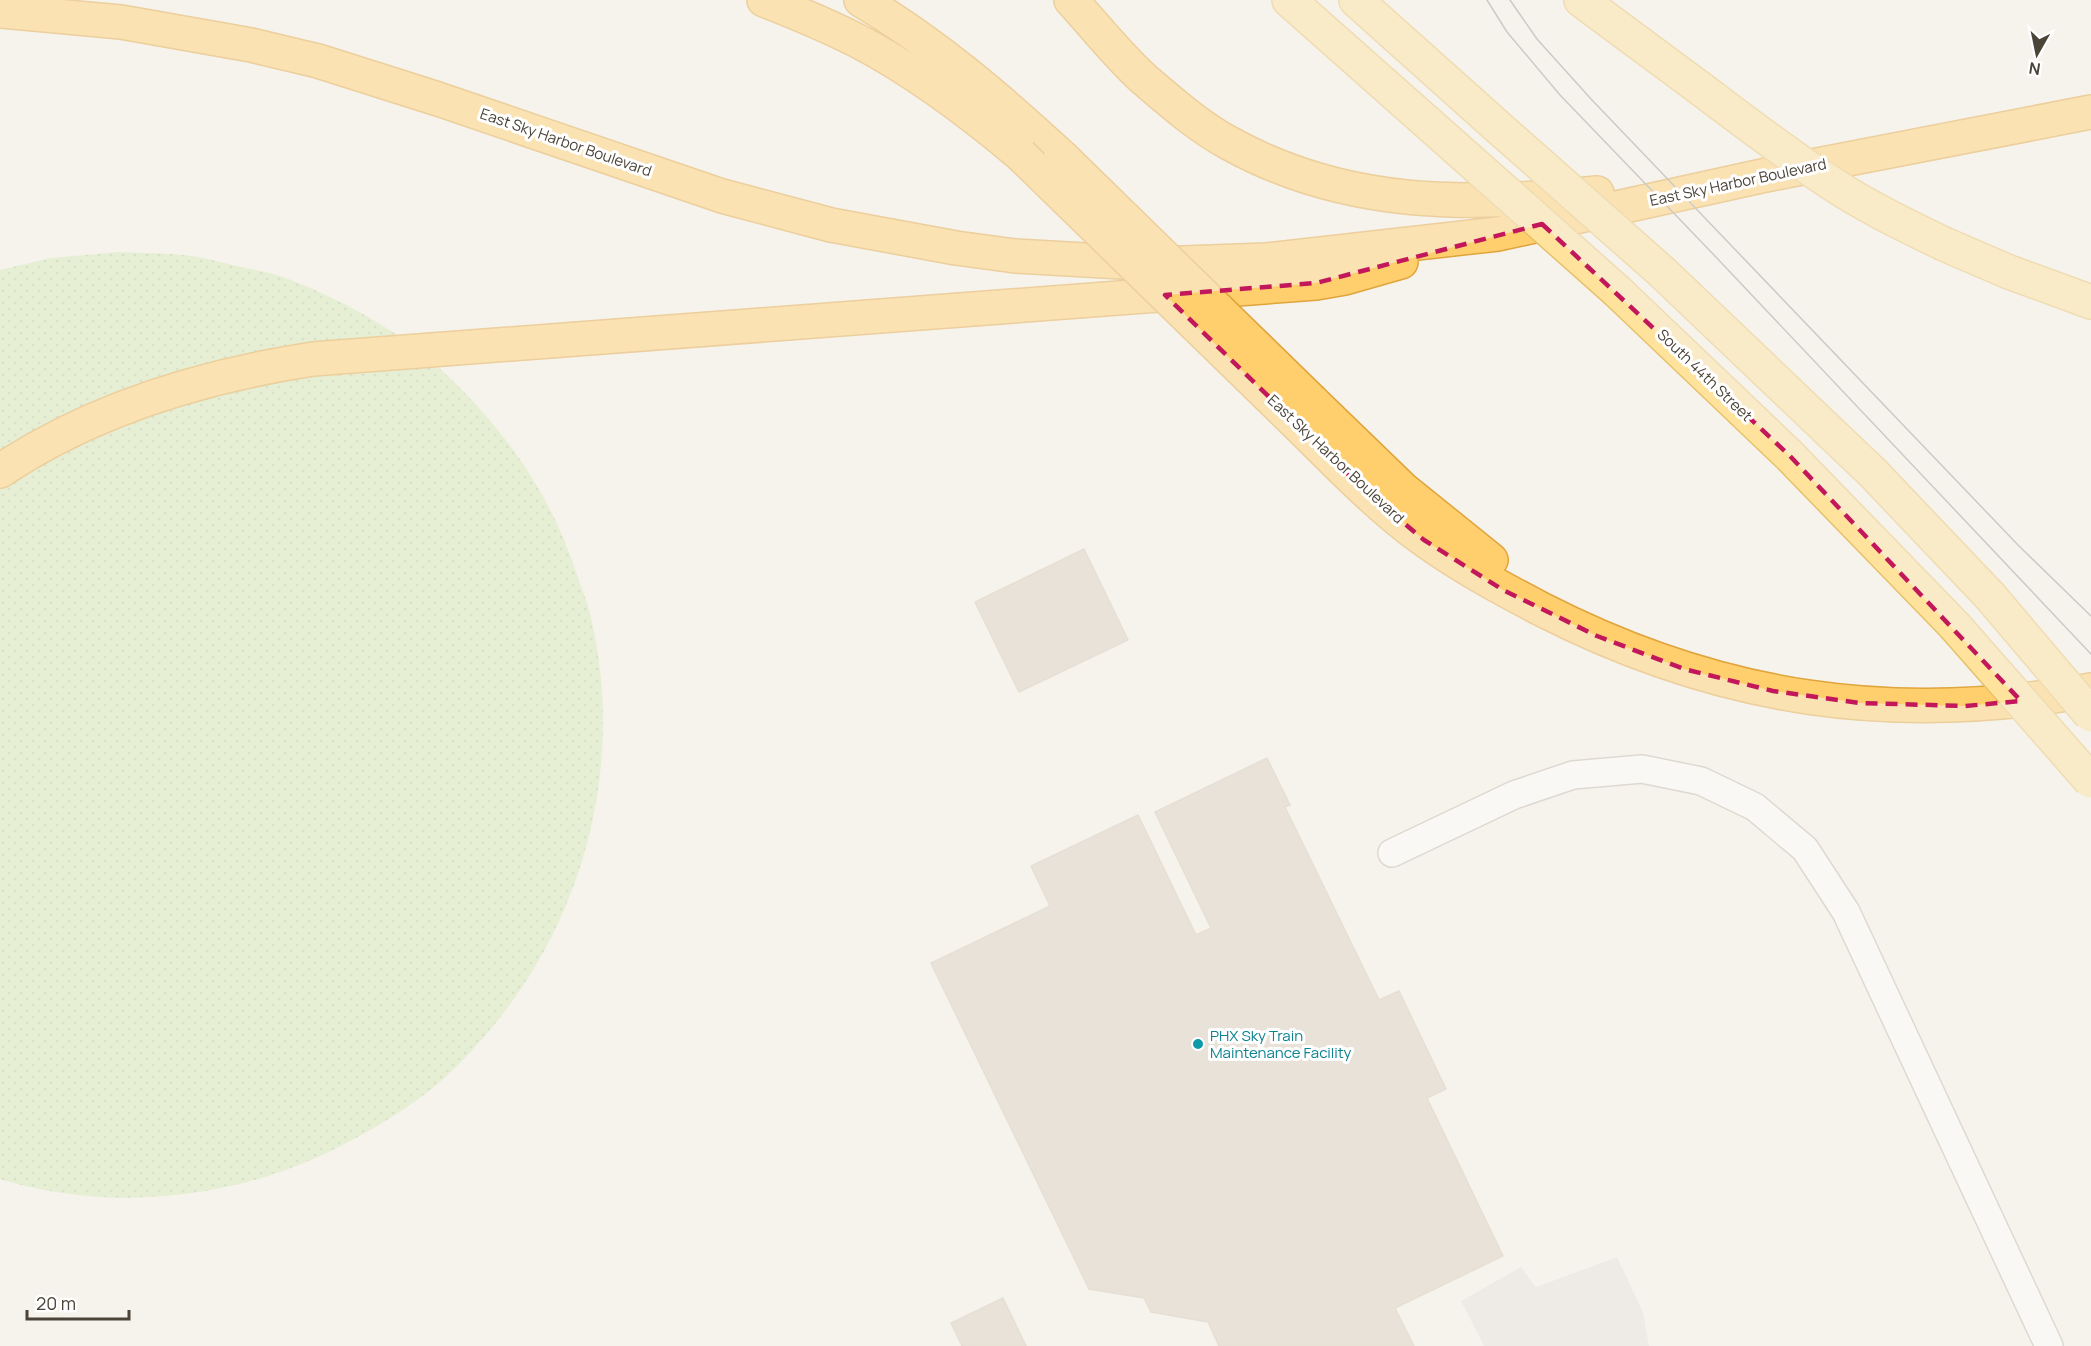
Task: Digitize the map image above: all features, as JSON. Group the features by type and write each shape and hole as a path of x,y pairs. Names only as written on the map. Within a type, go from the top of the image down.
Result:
{"highway":[{"name":"East Sky Harbor Boulevard","path":"764,0 838,31 902,66 957,104 1021,155 1302,410 1359,485 1424,540 1503,590 1575,626 1640,654 1684,669 1773,692 1871,704 1965,706 2013,702 2091,690"},
{"path":"861,0 956,64 992,93 1061,156 1302,410"},
{"path":"1071,0 1143,78 1185,113 1227,142 1273,165 1364,192 1458,202 1499,201 1766,175"},
{"name":"East Sky Harbor Boulevard","path":"0,11 121,22 251,45 318,61 399,86 722,196 774,211 831,225 956,248 1074,261 1208,263 1319,255 1498,234 1766,175 2091,112"},
{"path":"0,471 59,437 105,415 156,395 208,379 283,364 369,354 1316,283 1344,278 1498,234"}],"main road":[{"name":"South 44th Street","path":"1289,0 1617,291 1789,455 1954,625 2091,781"},
{"path":"1356,0 1662,272 1873,473 1990,596 2091,715"},
{"path":"1581,0 1778,147 1832,184 1886,216 2009,272 2091,302"}],"street":[{"path":"1392,853 1514,795 1572,775 1642,769 1701,781 1755,807 1805,849 1846,912 2049,1346"}],"highlighted area":[{"path":"1542,224 1789,455 2021,701 1965,706 1860,703 1773,691 1684,669 1597,636 1503,590 1424,540 1359,485 1165,295 1316,283"}],"green space":[{"path":"119,252 197,257 297,282 380,324 417,349 452,380 501,433 516,454 544,499 567,546 591,618 600,673 603,728 599,783 589,837 572,889 550,939 522,987 489,1031 456,1067 428,1092 382,1123 333,1150 282,1171 243,1183 203,1191 121,1198 39,1189 0,1179 0,270 51,258"}],"shaded area":[{"path":"1617,1257 1643,1312 1649,1346 1484,1346 1461,1301 1521,1267 1536,1287"}],"building":[{"path":"1084,549 1128,640 1019,692 975,602"},
{"name":"PHX Sky Train Maintenance Facility","path":"1267,758 1290,805 1285,807 1379,1000 1399,991 1446,1089 1427,1098 1503,1256 1395,1308 1414,1346 1219,1346 1208,1322 1151,1312 1144,1298 1089,1289 931,963 1050,906 1031,866 1138,815 1196,935 1211,928 1155,812"},
{"path":"1003,1298 1026,1346 962,1346 951,1323"}],"tram line":[{"path":"1487,0 1507,32 1560,95 2091,654"},
{"path":"1510,0 1537,39 1591,99 2019,546 2091,616"}],"place":[{"name":"PHX Sky Train Maintenance Facility","path":"1198,1044"}]}
